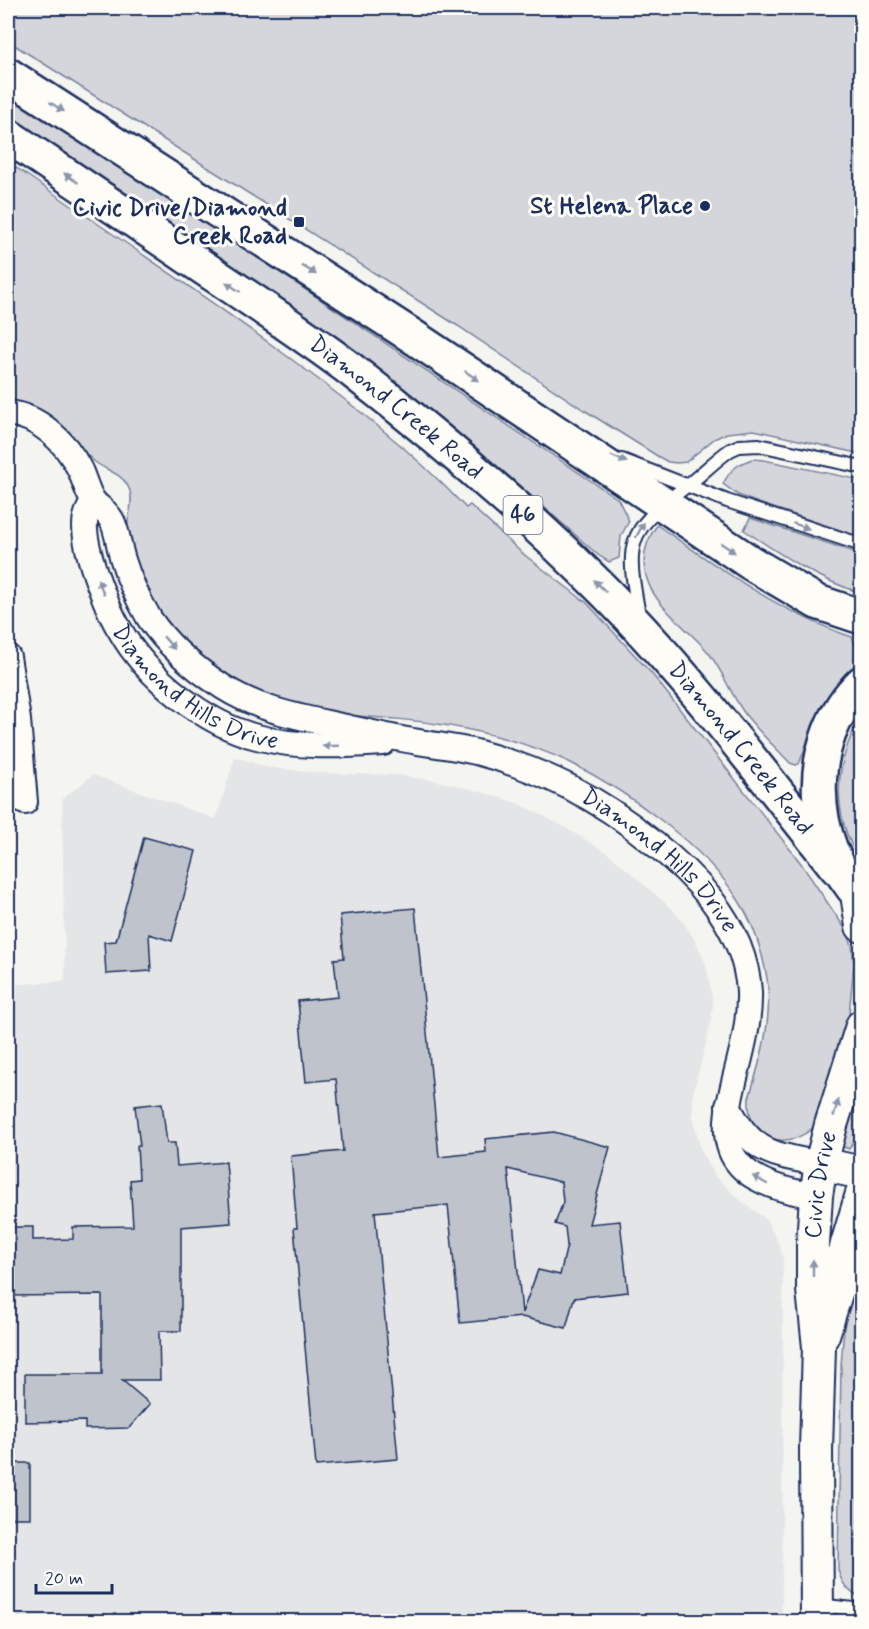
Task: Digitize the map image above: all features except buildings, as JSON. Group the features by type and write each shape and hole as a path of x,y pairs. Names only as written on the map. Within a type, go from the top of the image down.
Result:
{"main road":[{"path":"8,75 412,336 565,438 675,495 751,563 801,594 861,617"},
{"name":"Diamond Creek Road","path":"8,136 275,316 348,368 509,502 591,577 641,628 702,698 855,891"},
{"path":"855,891 834,858 825,834 820,808 819,782 822,756 830,731 842,708 861,683"}],"street":[{"name":"Diamond Hills Drive","path":"8,413 27,416 57,439 78,465 93,502 106,511 113,524 122,558 135,592 151,620 171,646 196,669 226,689 277,712 473,752 546,775 606,807 667,854 708,895 730,927 743,957 748,983 746,1024 727,1120 730,1150 744,1170 762,1183 780,1190 816,1196 860,1190"},
{"name":"Diamond Hills Drive","path":"93,502 86,515 86,532 95,572 120,632 159,678 192,706 216,721 258,737 321,746 411,741"},
{"path":"8,657 18,720 25,802"},
{"path":"855,891 861,926"},
{"name":"Civic Drive","path":"817,1613 816,1449 819,1347 813,1290 816,1196 821,1164 861,1026"},
{"path":"729,1106 743,1132 760,1146 784,1156 821,1164 860,1190"},
{"name":"Civic Drive","path":"819,1347 837,1290 860,1190"}],"lane":[{"path":"641,628 631,570 632,552 640,528 646,519 730,450 759,445 861,467"},
{"path":"675,495 861,545"},
{"path":"817,1613 861,1610"}],"shaded area":[{"path":"8,8 861,8 861,454 754,430 727,433 714,439 686,462 668,462 8,41"},
{"path":"8,90 618,499 629,521 621,536 619,558 609,562 598,555 449,425 351,349 254,282 8,120"},
{"path":"8,162 243,324 351,404 422,464 466,508 470,505 522,553 587,603 652,674 800,862 846,930 852,945 854,964 848,1024 816,1125 805,1134 793,1139 782,1140 761,1133 754,1124 750,1113 749,1098 762,1054 768,1009 767,978 760,948 744,910 724,880 686,840 663,822 592,774 558,757 523,744 449,726 318,712 273,700 246,688 209,665 175,632 152,599 134,564 127,531 130,491 124,480 95,462 48,414 24,403 8,400"},
{"path":"753,459 861,480 861,537 753,501 738,495 723,484 735,468"},
{"path":"750,518 861,554 861,593 815,574 744,530"},
{"path":"657,525 750,588 799,615 852,637 861,659 845,674 818,714 799,764 790,763 754,725 743,711 708,652 666,610 652,592 644,567 644,559 649,538"},
{"path":"861,715 861,863 844,825 839,789 845,752"},
{"path":"235,757 266,767 318,773 397,775 438,781 520,804 609,854 673,910 686,926 706,965 713,1003 711,1022 693,1094 693,1117 700,1148 716,1177 740,1200 766,1219 780,1246 783,1258 782,1621 8,1622 8,985 65,981 62,799 93,775 216,819"},
{"path":"861,1078 861,1128 849,1149 841,1146"},
{"path":"861,1245 861,1598 846,1587 838,1570 841,1366 845,1315"}],"place":[{"name":"St Helena Place","path":"705,206"},
{"name":"Civic Drive/Diamond Creek Road","path":"299,222"}]}
